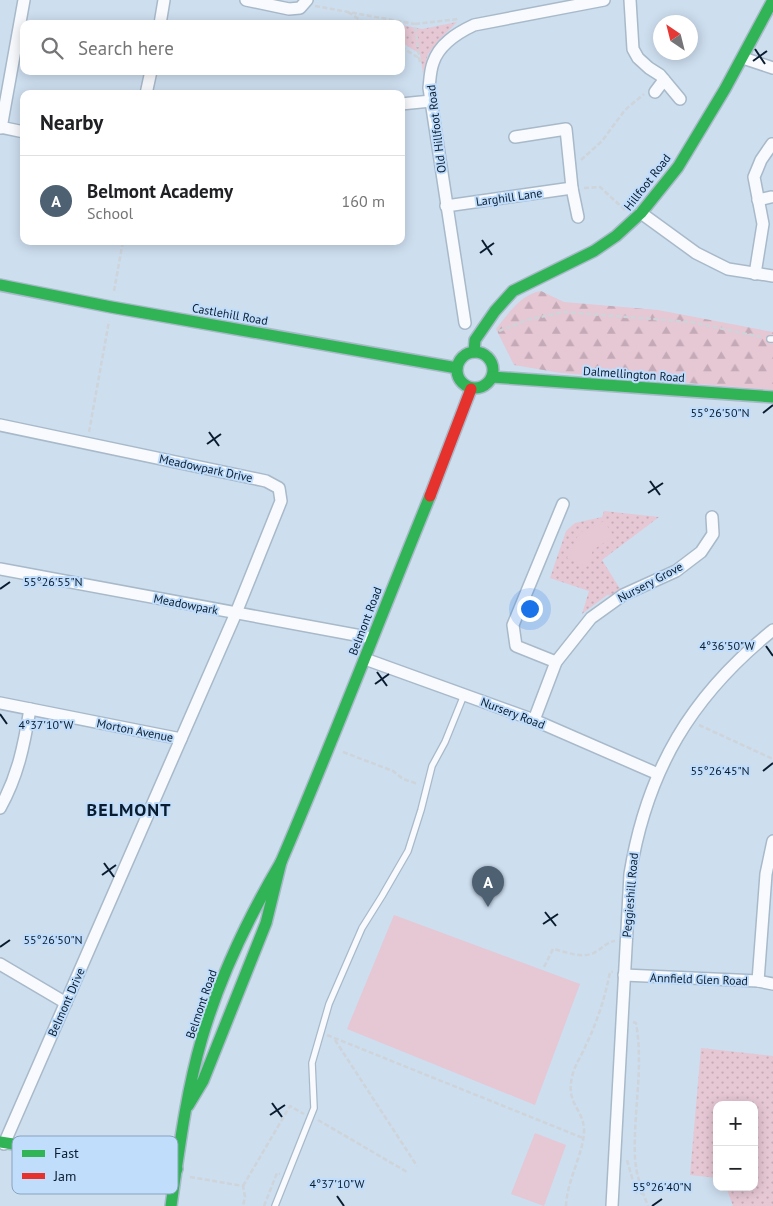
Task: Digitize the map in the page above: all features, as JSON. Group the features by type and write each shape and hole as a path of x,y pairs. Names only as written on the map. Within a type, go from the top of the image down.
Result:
{"street":[{"path":"20,20 24,0"},
{"path":"161,20 164,0"},
{"path":"246,0 289,9 300,8 305,2"},
{"name":"Old Hillfoot Road","path":"465,323 429,88 433,63 444,44 456,34 474,25 604,0"},
{"path":"630,0 633,50 638,58 660,75 680,99"},
{"name":"Hillfoot Road","path":"474,352 475,340 495,311 513,291 594,251 638,216 678,167 743,58 772,0"},
{"path":"20,21 0,127 20,131"},
{"path":"743,58 773,68"},
{"path":"147,90 150,75"},
{"path":"655,92 664,80"},
{"path":"405,104 431,101"},
{"path":"515,137 566,129 572,188 578,217"},
{"path":"755,274 763,224 754,177 761,160 772,144"},
{"name":"Larghill Lane","path":"446,206 572,188"},
{"path":"758,200 771,197"},
{"path":"638,216 696,253 728,269 773,276"},
{"name":"Castlehill Road","path":"0,285 111,307 456,368"},
{"path":"474,352 483,354 490,360 493,368 492,377 486,385 471,389 460,381 456,368 464,355 474,352"},
{"name":"Dalmellington Road","path":"492,377 773,397"},
{"name":"Belmont Road","path":"178,1166 196,1065 218,990 259,899 281,862 330,747 471,389"},
{"name":"Meadowpark Drive","path":"0,425 266,480 279,488 281,502 236,613"},
{"path":"556,662 516,646 513,625 563,504"},
{"name":"Nursery Grove","path":"534,720 556,662 591,618 623,595 676,572 701,552 713,534 712,517"},
{"name":"Meadowpark","path":"0,569 372,638"},
{"name":"Belmont Drive","path":"2,1143 66,1003 236,613"},
{"name":"Peggieshill Road","path":"612,1206 630,874 634,848 643,814 658,774 688,720 721,677 773,630"},
{"name":"Nursery Road","path":"365,659 534,720 658,774"},
{"name":"Morton Avenue","path":"0,703 181,739"},
{"path":"0,808 9,792 21,758 30,709"},
{"path":"758,981 766,874 773,841"},
{"name":"Belmont Road","path":"188,1106 203,1081 266,924 281,862"},
{"path":"0,964 66,1003"},
{"name":"Annfield Glen Road","path":"624,974 758,981 773,984"}],"lane":[{"path":"275,1206 314,1108 312,1063 329,1004 362,928 408,851 432,766 445,742 464,695"}],"path":[{"path":"305,2 394,20"},
{"path":"346,11 360,20"},
{"path":"405,22 415,24 464,18 474,25"},
{"path":"415,24 420,66"},
{"path":"405,49 419,58"},
{"path":"570,164 583,159 592,152 625,110 648,91 655,92"},
{"path":"572,188 600,188 638,216"},
{"path":"87,444 122,245"},
{"path":"493,333 530,319 565,312 691,322 772,339"},
{"path":"688,720 773,758"},
{"path":"330,747 393,771 403,779 427,787"},
{"path":"544,967 552,949 575,955 588,955 613,940 626,942"},
{"path":"566,1206 566,1195 584,1138 584,1125 573,1103 570,1091 572,1075 591,1035 601,1008 610,972 624,974"},
{"path":"622,1018 636,1022 640,1044 635,1158 643,1194 648,1206"},
{"path":"320,1033 584,1138"},
{"path":"334,1038 417,1166"},
{"path":"243,1206 245,1198 243,1186 290,1106 324,1122 407,1172"},
{"path":"614,1158 626,1158 636,1192 643,1194"},
{"path":"178,1172 243,1186"}],"green space":[{"path":"457,22 428,54 423,73 420,54 405,45 405,26 422,29"},
{"path":"541,291 564,302 658,310 773,332 773,390 561,373 514,365 496,329 521,300"},
{"path":"604,511 659,517 602,560 622,592 616,596 607,595 582,614 589,591 550,578 566,531 575,523 602,517"},
{"path":"604,521 614,536 593,550 587,567 567,558 579,533"},
{"path":"394,915 580,984 535,1105 347,1029"},
{"path":"701,1048 773,1056 773,1206 733,1206 727,1191 758,1191 758,1101 713,1101 713,1178 690,1175"},
{"path":"535,1133 566,1145 544,1206 511,1194"}],"traffic: fast":[{"path":"474,352 475,340 495,311 513,291 594,251 616,236 641,213 678,167 725,89 773,0"},
{"path":"0,285 111,307 457,368"},
{"path":"475,352 482,353 488,357 492,363 493,370 492,377 488,383 482,387 475,388 468,387 462,383 458,377 457,370 458,363 462,357 468,353 475,352"},
{"path":"492,377 773,397"},
{"path":"281,862 430,496"},
{"path":"178,1157 196,1059 217,992 257,904 281,862 266,923 203,1081 188,1106"},
{"path":"0,1142 12,1144"},
{"path":"171,1206 173,1194"}],"traffic: jam":[{"path":"430,496 471,389"}],"place":[{"name":"Belmont Academy","path":"488,907"}],"district":[{"name":"BELMONT","path":"129,809"}]}
